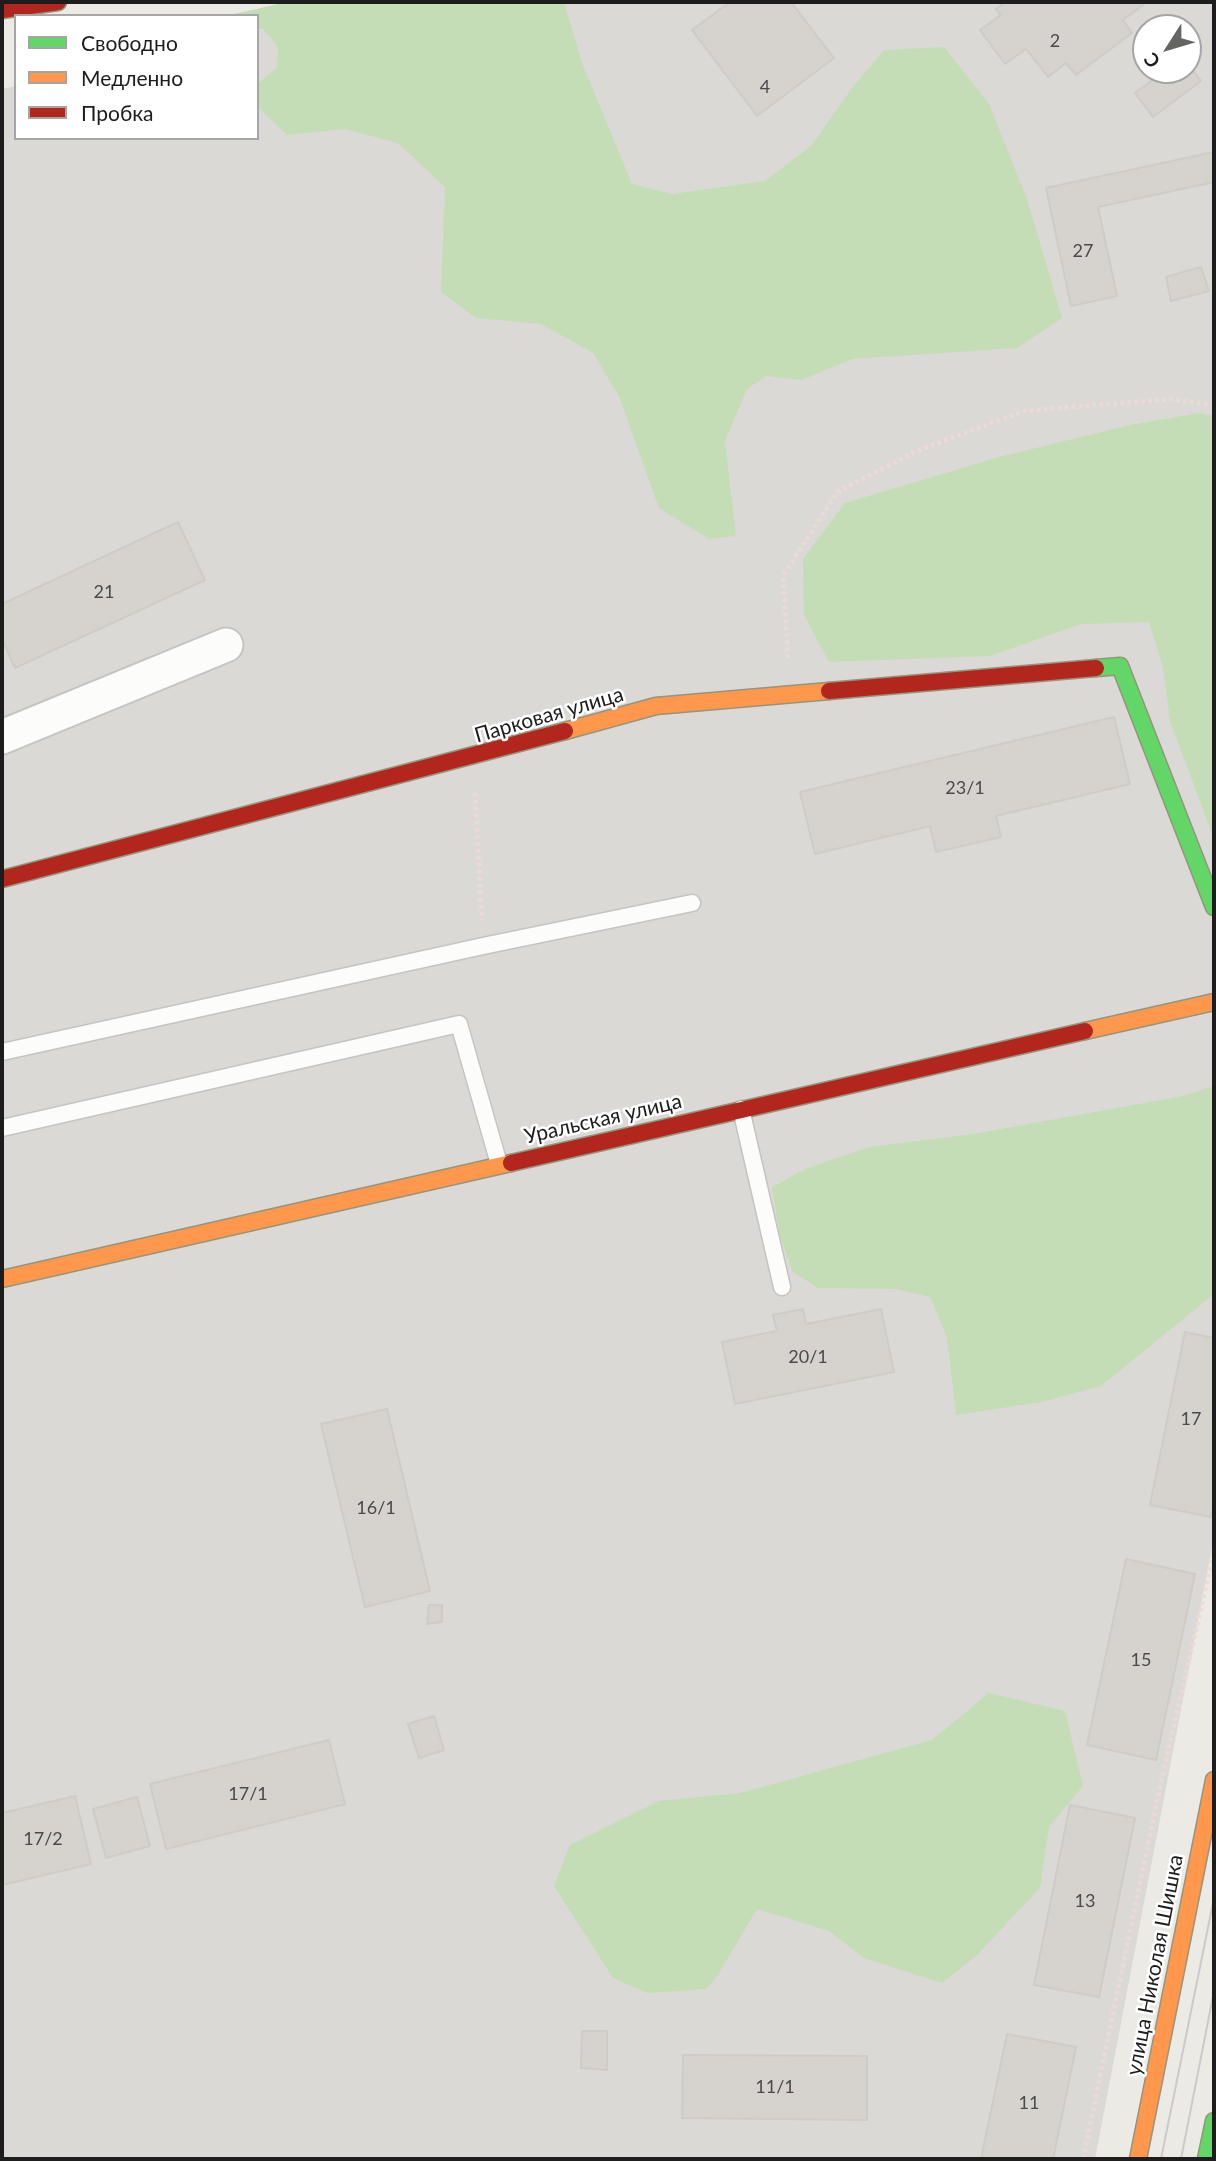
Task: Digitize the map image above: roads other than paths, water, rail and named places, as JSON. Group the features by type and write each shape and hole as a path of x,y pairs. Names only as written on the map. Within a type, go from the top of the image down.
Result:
{"street":[{"path":"2,10 58,2"},
{"path":"2,737 226,645"},
{"name":"Парковая улица","path":"2,879 473,757 656,706 1120,666 1214,907"},
{"name":"Уральская улица","path":"2,1279 1214,1002"},
{"name":"улица Николая Шишка","path":"1138,2159 1214,1780"},
{"path":"1206,2159 1214,2121"}],"lane":[{"path":"2,1052 483,946 692,904"},
{"path":"2,1128 459,1024 499,1164"},
{"path":"741,1109 782,1287"}],"tram line":[{"path":"1161,2159 1214,1898"},
{"path":"1181,2159 1214,1991"}]}
